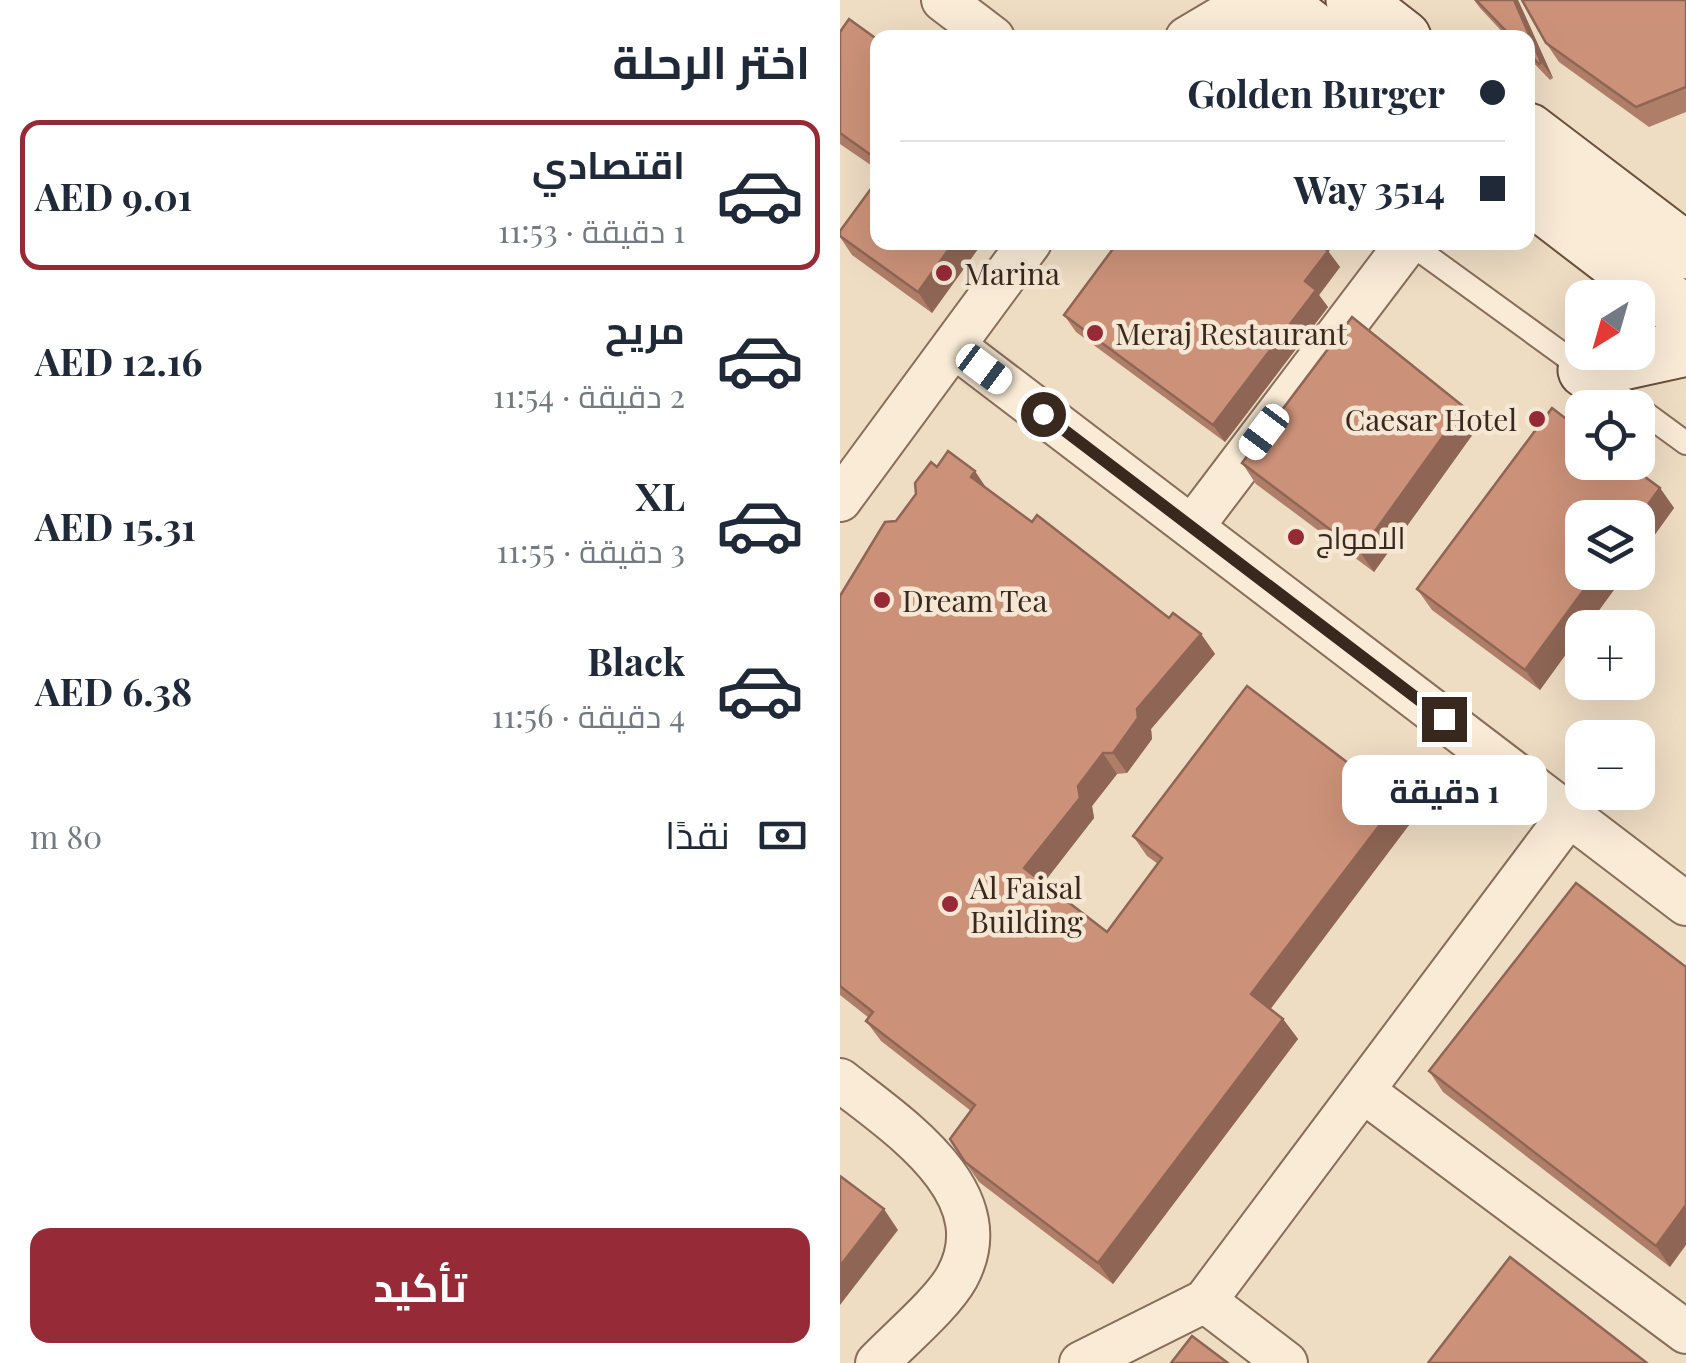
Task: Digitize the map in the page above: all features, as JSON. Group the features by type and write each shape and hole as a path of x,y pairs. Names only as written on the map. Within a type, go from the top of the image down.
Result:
{"main road":[{"path":"1354,0 1393,30"},
{"path":"1535,137 1686,251"},
{"path":"1535,199 1686,315"},
{"path":"1655,355 1686,348"}],"street":[{"path":"942,0 981,30"},
{"path":"1190,28 1221,18 1296,17"},
{"path":"840,500 1024,250"},
{"path":"1192,528 1402,250"},
{"path":"954,346 1686,904"},
{"path":"1082,1363 1205,1301 1569,814"},
{"path":"840,1080 941,1166 960,1204 967,1244 956,1278 877,1363"},
{"path":"1363,1091 1686,1332"},
{"path":"1205,1301 1286,1363"}],"lane":[{"path":"1419,250 1565,355"},
{"path":"1586,370 1613,390"},
{"path":"1655,421 1686,443"}],"building":[{"path":"1476,0 1514,0 1527,30 1505,30"},
{"path":"1522,0 1686,0 1686,87 1636,107 1546,43"},
{"path":"849,19 870,34 870,154 840,133 840,32"},
{"path":"870,190 870,250 948,250 918,292 840,236"},
{"path":"1112,250 1328,251 1305,281 1316,290 1213,425 1064,315"},
{"path":"1352,317 1464,407 1360,552 1242,463"},
{"path":"1552,408 1565,418 1565,480 1649,480 1660,488 1651,500 1565,500 1565,590 1584,590 1565,610 1565,616 1525,670 1417,589"},
{"path":"948,451 975,471 971,477 1032,522 1037,515 1169,618 1173,613 1201,634 1137,709 1138,718 1113,753 1103,753 1078,786 1080,798 1024,868 1107,932 1162,858 1133,836 1247,686 1398,801 1251,994 1283,1019 1098,1263 965,1162 950,1139 975,1105 866,1021 873,1012 840,986 840,596 885,522 896,521 916,494 915,483 931,462 937,467"},
{"path":"1576,883 1686,967 1686,1205 1656,1246 1429,1071"},
{"path":"840,1176 884,1209 840,1266"},
{"path":"1510,1257 1647,1363 1428,1363"},
{"path":"1192,1336 1228,1363 1171,1363"}],"place":[{"name":"Marina","path":"944,273"},
{"name":"Meraj Restaurant","path":"1095,333"},
{"name":"Caesar Hotel","path":"1537,419"},
{"name":"الامواج","path":"1296,537"},
{"name":"Dream Tea","path":"882,600"},
{"name":"Al Faisal Building","path":"950,904"}],"route":[{"path":"1043,414 1444,719"}]}
